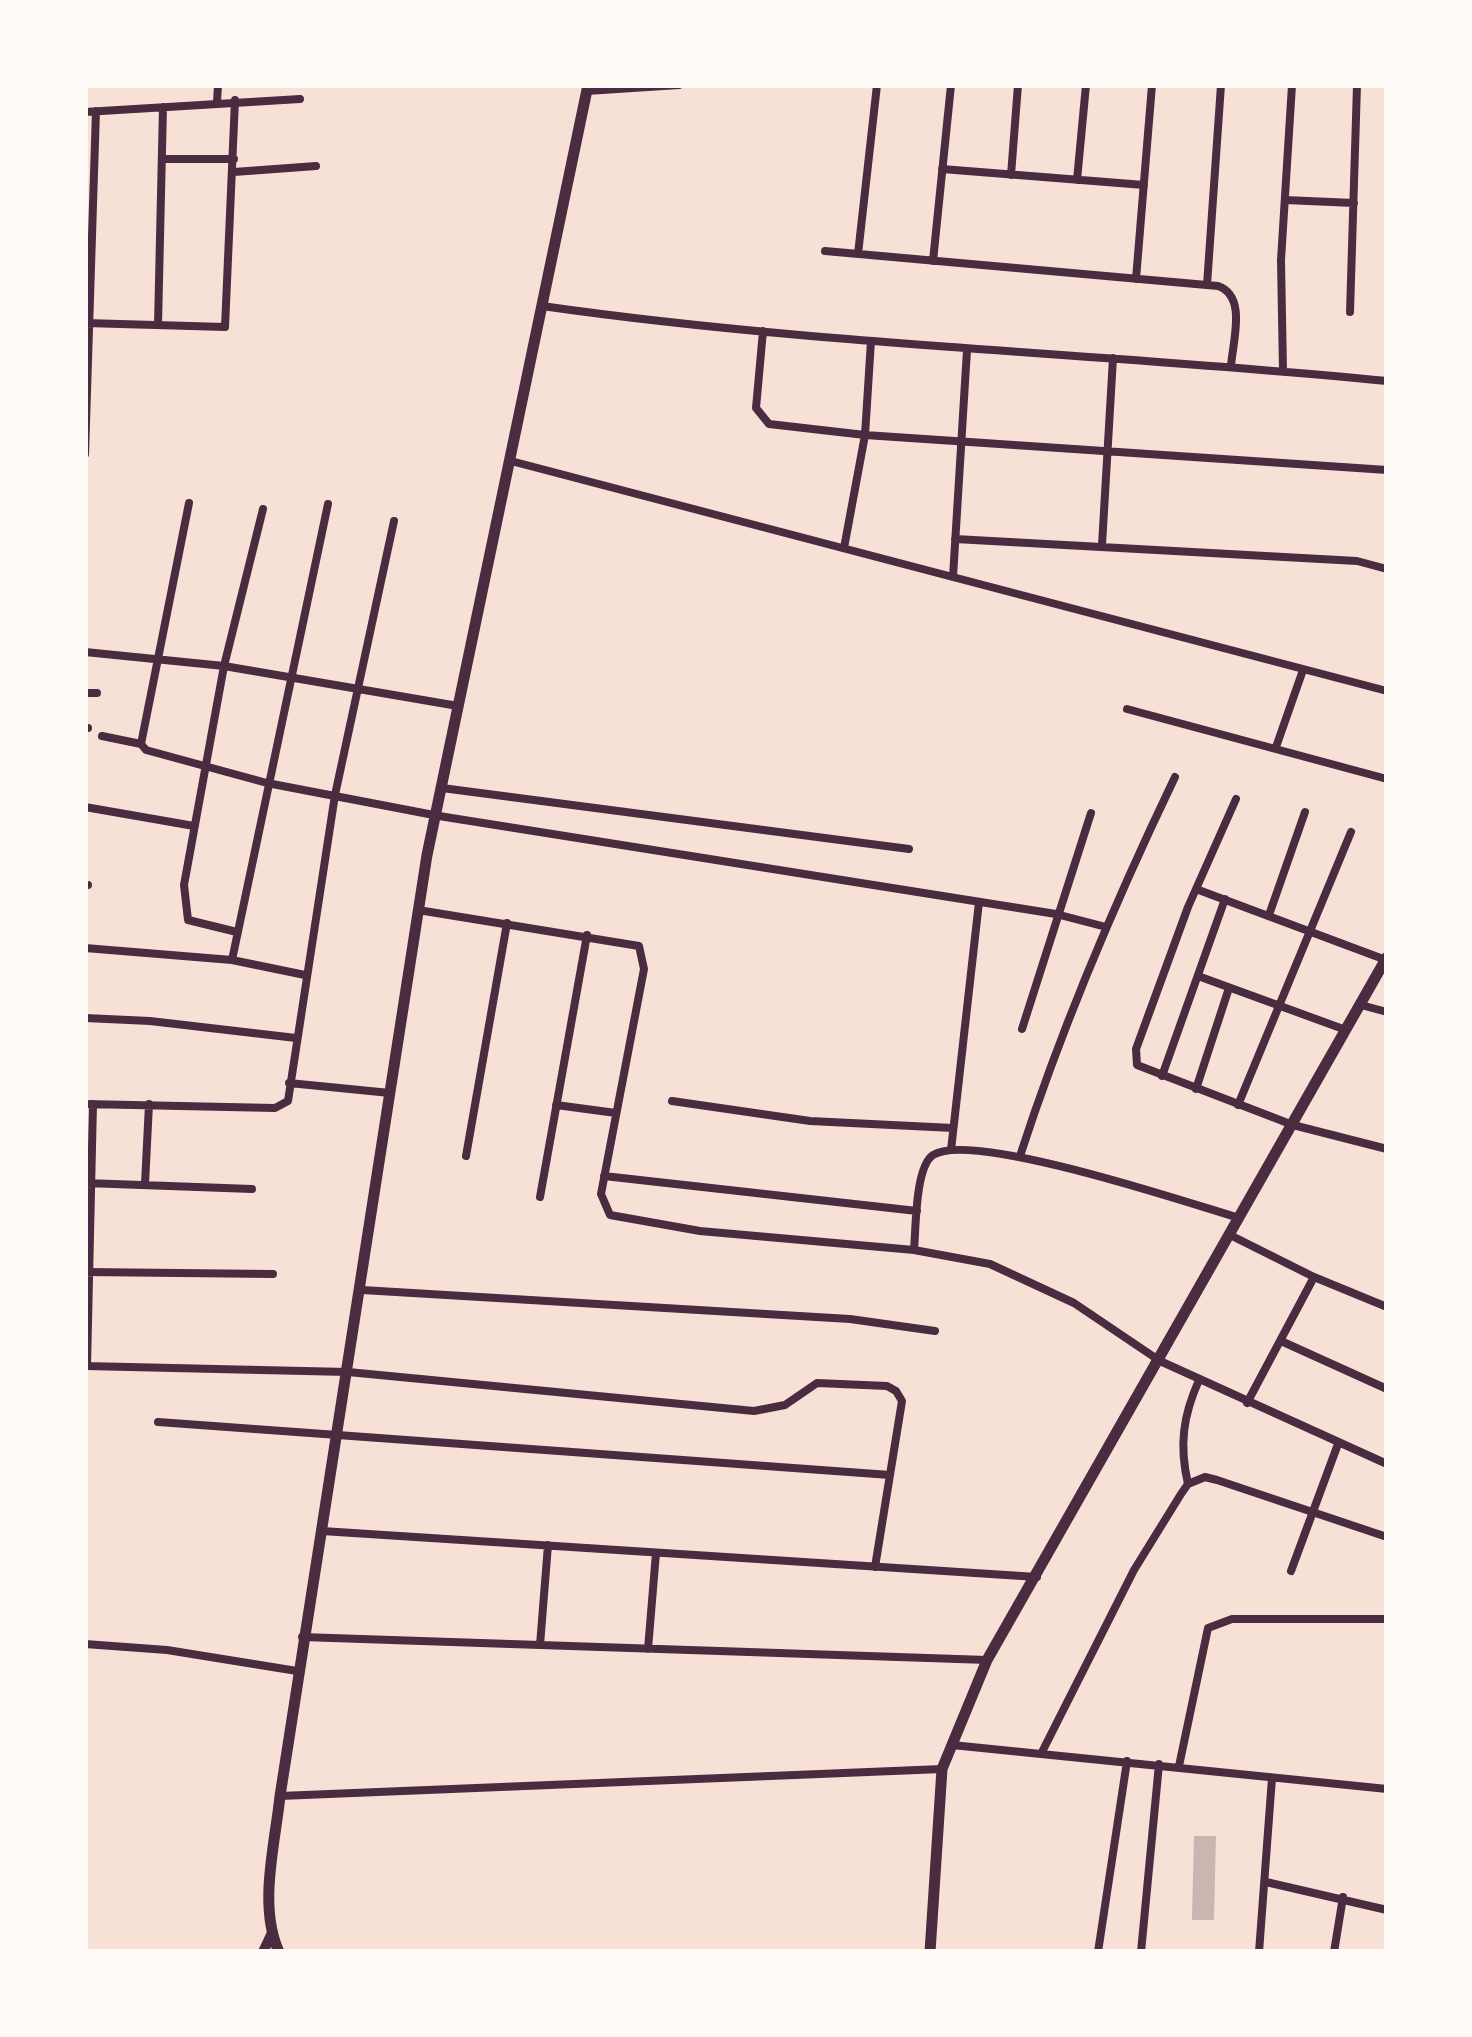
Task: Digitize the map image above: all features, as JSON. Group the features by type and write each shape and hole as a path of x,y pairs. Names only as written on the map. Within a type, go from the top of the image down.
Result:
{"main road":[{"path":"279,1952 272,1935 270,1895 280,1796 302,1637 362,1290 418,910 588,88"},
{"path":"930,1952 942,1769 987,1660 1386,958"}],"street":[{"path":"217,102 218,85"},
{"path":"588,88 679,85"},
{"path":"858,254 877,85"},
{"path":"933,261 951,85"},
{"path":"1011,175 1018,85"},
{"path":"1077,180 1086,85"},
{"path":"1136,279 1152,85"},
{"path":"1207,284 1221,85"},
{"path":"1283,371 1285,200 1292,85"},
{"path":"1350,312 1357,85"},
{"path":"85,112 300,99"},
{"path":"89,323 225,326 236,100"},
{"path":"158,325 163,108"},
{"path":"85,454 96,111"},
{"path":"162,159 234,159"},
{"path":"234,172 316,166"},
{"path":"942,169 1144,185"},
{"path":"1285,200 1354,203"},
{"path":"825,252 1207,284 1228,290 1236,303 1231,366"},
{"path":"542,306 968,350 1231,366 1387,381"},
{"path":"763,331 756,408 769,424 865,435 1387,470"},
{"path":"844,548 865,435 870,341"},
{"path":"952,578 968,350"},
{"path":"1102,545 1113,358"},
{"path":"510,460 1387,692"},
{"path":"189,503 142,744 146,750 267,783 439,816 1056,914 1106,927"},
{"path":"232,960 288,677 328,504"},
{"path":"238,932 195,924 184,910 184,885 224,666 263,510"},
{"path":"394,522 355,690 304,975 288,1101 275,1108 89,1104 86,1366 348,1372 754,1412 785,1405 817,1384 887,1386 902,1401 875,1566"},
{"path":"955,539 1357,561 1387,569"},
{"path":"85,652 224,666 458,706"},
{"path":"1276,747 1303,670"},
{"path":"85,693 97,693"},
{"path":"1127,709 1387,779"},
{"path":"102,736 142,744"},
{"path":"1020,1156 1044,1080 1106,927 1175,778"},
{"path":"442,788 909,849"},
{"path":"1236,799 1196,889 1136,1049 1138,1065 1293,1126 1387,1149"},
{"path":"85,807 194,826"},
{"path":"1269,915 1305,812"},
{"path":"1022,1029 1091,814"},
{"path":"1238,1105 1351,832"},
{"path":"1196,889 1386,958"},
{"path":"1162,1076 1225,899"},
{"path":"951,1150 979,902"},
{"path":"418,910 639,946 644,958 604,1176 603,1208 610,1216 700,1231 914,1250 990,1264 1074,1303 1160,1361 1387,1464"},
{"path":"466,1156 507,924"},
{"path":"540,1197 587,935"},
{"path":"85,948 232,960 304,975"},
{"path":"1198,976 1346,1030"},
{"path":"1196,1089 1229,988"},
{"path":"1361,1005 1387,1012"},
{"path":"85,1018 150,1020 296,1038"},
{"path":"290,1084 390,1093"},
{"path":"672,1100 810,1121 953,1128"},
{"path":"144,1184 149,1104"},
{"path":"556,1105 616,1113"},
{"path":"914,1250 924,1167 932,1156 951,1150 1020,1156 1239,1218"},
{"path":"604,1176 917,1211"},
{"path":"88,1183 252,1189"},
{"path":"1230,1235 1314,1278 1387,1307"},
{"path":"86,1272 273,1274"},
{"path":"1247,1403 1314,1278"},
{"path":"362,1290 850,1319 936,1330"},
{"path":"1281,1341 1387,1389"},
{"path":"1188,1484 1181,1455 1182,1428 1199,1380"},
{"path":"158,1422 337,1438 890,1475"},
{"path":"1291,1571 1338,1444"},
{"path":"1042,1752 1134,1570 1188,1484 1205,1477 1218,1480 1387,1537"},
{"path":"322,1531 1037,1577"},
{"path":"540,1645 548,1546"},
{"path":"648,1648 656,1552"},
{"path":"1179,1766 1208,1628 1232,1619 1387,1619"},
{"path":"302,1637 987,1660"},
{"path":"85,1644 167,1650 297,1671"},
{"path":"952,1744 1387,1789"},
{"path":"1098,1952 1127,1761"},
{"path":"1141,1952 1159,1764"},
{"path":"280,1796 942,1769"},
{"path":"1259,1952 1272,1778"},
{"path":"1266,1882 1387,1910"},
{"path":"1334,1952 1342,1897"},
{"path":"263,1952 272,1935"}],"building":[{"path":"1194,1836 1216,1836 1214,1920 1192,1920"}]}
